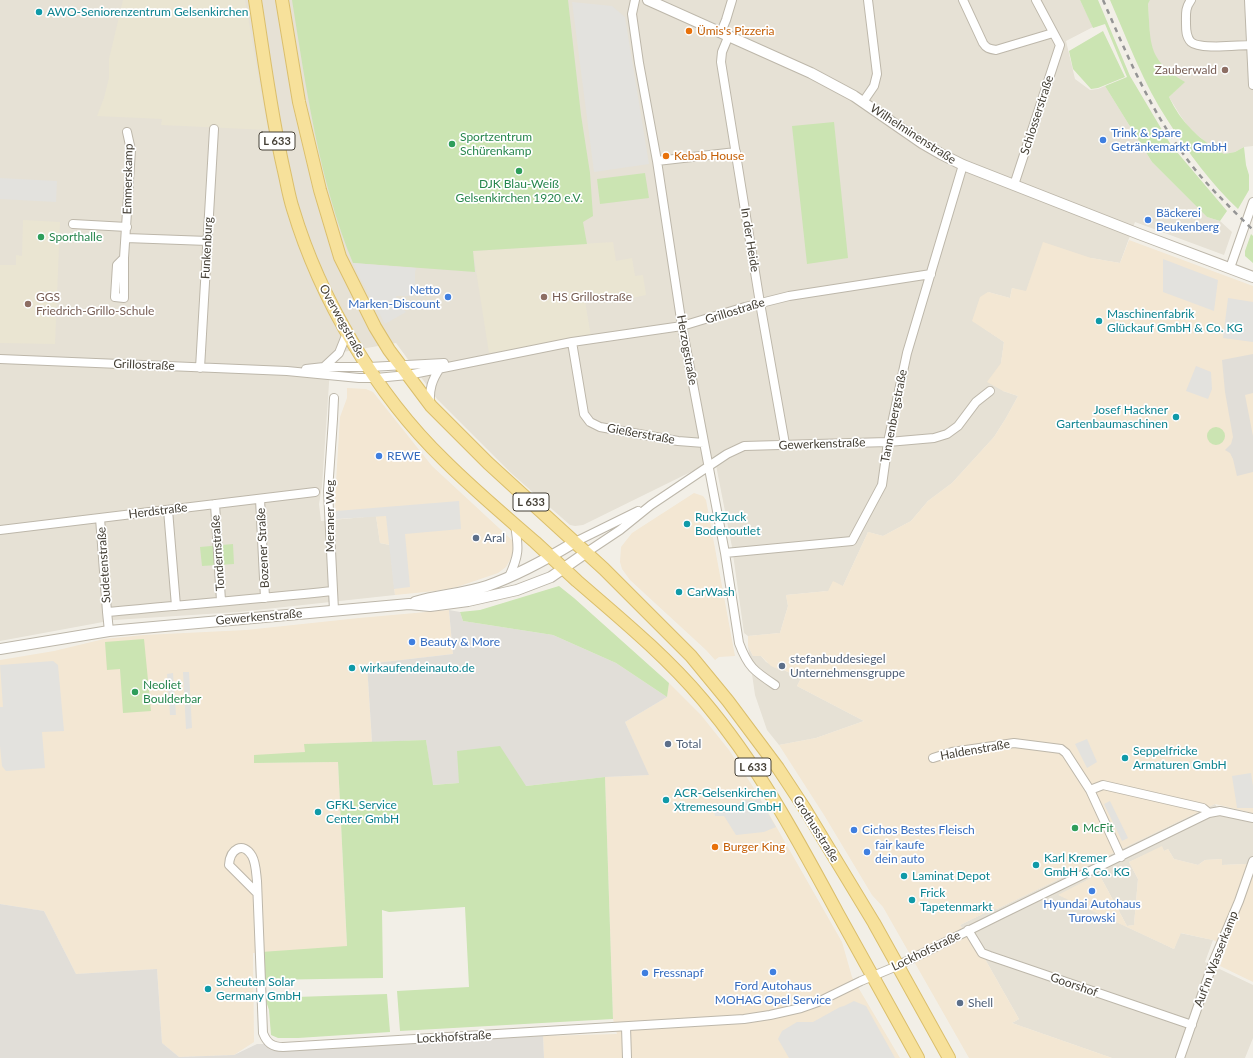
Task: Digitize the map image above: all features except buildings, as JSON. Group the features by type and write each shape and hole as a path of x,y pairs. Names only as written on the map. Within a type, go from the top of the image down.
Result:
{"main road":[{"name":"Overwegstraße","path":"255,0 276,136 293,208 318,277 347,333 388,397 416,431 442,458 564,569"},
{"name":"L 633","path":"282,0 299,102 320,190 340,256 375,327 389,350 431,406 488,463 587,552"},
{"name":"Grothusstraße","path":"587,552 690,656 743,720 805,809 855,891 949,1058"},
{"name":"Grothusstraße","path":"564,569 630,626 673,667 726,728 763,781 793,830 918,1058"}],"street":[{"name":"Herzogstraße","path":"635,0 632,14 639,63 657,161 682,326 725,554 739,643 744,657 755,672 775,685"},
{"name":"Wilhelminenstraße","path":"648,0 811,73 863,102 922,143 963,165 1146,237 1253,277"},
{"name":"In der Heide","path":"732,0 726,20 721,56 760,303 785,444"},
{"path":"863,102 874,86 877,74 868,0"},
{"path":"963,0 983,43 986,47 996,50 1054,33 1036,0"},
{"path":"1191,0 1186,10 1187,34 1190,41 1203,46 1251,45"},
{"path":"1249,0 1253,85"},
{"name":"Schlosserstraße","path":"1014,185 1060,45 1054,33"},
{"name":"Funkenburg","path":"200,368 214,129"},
{"name":"Emmerskamp","path":"124,258 131,150 127,132"},
{"path":"657,161 736,152"},
{"name":"Tannenbergstraße","path":"725,554 852,541 882,485 888,442 907,353 963,165"},
{"path":"1230,268 1253,202"},
{"name":"Emmerskamp","path":"73,224 127,227"},
{"path":"126,238 208,241"},
{"name":"Grillostraße","path":"0,359 287,371 359,378 373,373 440,368 572,342 682,326 789,296 931,274"},
{"path":"324,367 339,353 347,333"},
{"name":"Gießerstraße","path":"572,342 584,414 590,422 600,427 678,441 704,443"},
{"name":"Grillostraße","path":"287,371 324,367 373,373 469,363"},
{"path":"431,406 429,392 433,379 440,368"},
{"name":"Gewerkenstraße","path":"0,649 109,631 409,604 430,606 468,601 517,590 551,577 564,569 620,530 651,505 727,454 744,446 888,442 934,438 947,434 958,426 976,402 990,391"},
{"name":"Meraner Weg","path":"334,398 332,450 328,488 334,610"},
{"name":"Herdstraße","path":"0,530 315,492"},
{"name":"Bozener Straße","path":"260,499 266,598"},
{"name":"Tondernstraße","path":"215,504 221,601"},
{"name":"Gewerkenstraße","path":"409,604 431,597 486,586 509,577 551,557 575,542 651,505"},
{"path":"168,510 176,606"},
{"name":"Sudetenstraße","path":"100,518 107,612"},
{"path":"509,577 518,556 518,543 515,525"},
{"name":"Gewerkenstraße","path":"107,612 332,591"},
{"path":"107,612 109,631"},
{"name":"Haldenstraße","path":"933,758 952,752 1014,743 1061,749 1066,753 1090,790 1121,857"},
{"path":"1090,790 1103,785 1203,808 1209,814 1220,811 1253,818"},
{"name":"Lockhofstraße","path":"256,893 263,1033 269,1044 275,1047 744,1019 801,1008 818,1002 897,966 968,930 1209,814"},
{"path":"242,848 247,850 253,858 257,881 256,893 229,865 229,857 236,849 242,848"},
{"name":"Auf'm Wasserkamp","path":"1180,1058 1220,944 1239,901 1253,861"},
{"name":"Goorshof","path":"968,930 982,952 990,956 1192,1025"},
{"path":"626,1027 627,1058"}],"shaded area":[{"path":"0,0 1080,0 1093,27 1066,41 1075,79 1090,90 1105,86 1152,162 1207,217 1220,221 1232,232 1224,255 1135,222 1120,263 1091,258 1026,292 1012,288 1010,298 988,292 973,321 1004,342 1001,363 1003,391 1018,396 1006,418 994,437 952,483 928,501 911,521 883,536 868,532 843,586 828,591 786,595 788,606 780,633 748,636 744,633 732,547 715,460 583,525 570,525 511,473 437,399 396,343 331,354 322,486 319,504 321,521 376,516 380,543 390,545 395,595 238,612 114,620 0,641"},
{"path":"123,0 245,0 268,130 161,125 162,119 97,116 104,98 109,78 109,59"},
{"path":"1150,0 1253,0 1253,146 1244,147 1235,152 1224,154 1208,144 1189,128 1169,97 1184,82 1159,63 1150,41 1148,4"},
{"path":"572,2 612,6 625,17 649,164 594,172"},
{"path":"0,178 57,181 56,202 0,199"},
{"name":"GGS Friedrich-Grillo-Schule","path":"23,220 60,222 55,344 0,343 0,265 16,265 16,255 22,256"},
{"path":"1129,240 1253,286 1253,813 1215,804 997,909 995,908 960,925 985,959 1019,1019 1012,1023 1112,1058 969,1058 883,907 872,895 824,815 779,745 816,738 864,721 797,686 801,678 782,669 782,671 771,666 761,656 753,656 748,646 748,636 780,633 788,606 786,595 828,591 833,581 843,586 868,532 883,536 911,521 928,501 952,483 994,437 1018,396 1003,391 987,382 1001,363 1004,342 972,321 980,297 988,292 1010,298 1012,288 1026,291 1043,242 1091,258 1120,263"},
{"name":"HS Grillostraße","path":"613,242 616,261 632,258 635,276 643,275 646,295 627,299 626,294 585,301 591,337 489,353 473,251"},
{"path":"1163,259 1218,280 1214,311 1163,292"},
{"path":"353,263 416,268 415,296 396,296 398,304 406,312 385,324"},
{"path":"1228,298 1253,302 1253,342 1223,338"},
{"path":"1253,354 1253,393 1245,395 1253,436 1253,472 1237,476 1233,459 1230,453 1225,450 1231,444 1233,437 1225,392 1222,360"},
{"path":"1196,366 1211,372 1212,389 1208,399 1186,391"},
{"path":"347,388 366,389 373,392 432,466 513,541 513,552 506,567 498,573 457,587 395,595 390,545 380,543 376,516 336,519 335,498 340,417 347,398"},
{"path":"694,493 703,496 706,500 735,656 719,657 715,660 630,580 622,569 620,562 621,547 632,533"},
{"path":"459,501 461,529 405,534 410,587 394,589 386,516 336,519 336,511"},
{"path":"449,610 453,654 367,664 372,742 305,744 305,752 255,763 338,762 347,947 253,953 254,1042 234,1055 179,1057 162,1043 157,969 76,974 44,911 0,904 0,660 54,651 104,639 144,635 246,630"},
{"path":"449,610 460,612 463,621 553,635 616,663 667,697 625,722 649,775 605,777 526,786 459,783 432,785 426,740 372,742 367,664 453,654"},
{"path":"748,646 753,656 761,656 766,662 801,678 797,686 864,721 816,738 779,745 767,730 755,695"},
{"path":"53,661 58,665 64,731 42,732 45,768 6,771 2,766 0,746 0,707 3,707 0,665"},
{"path":"183,672 189,672 192,728 186,729"},
{"path":"173,673 176,715 170,715 167,674"},
{"path":"669,683 701,715 729,750 757,793 842,942 852,977 900,1058 544,1058 543,1036 617,1034 613,1019 605,777 648,775 625,722 667,697"},
{"path":"1087,739 1097,762 1087,768 1075,744"},
{"path":"1251,773 1253,786 1253,808 1237,808 1232,776"},
{"path":"759,798 776,827 764,832 736,835 724,816 715,816 714,810 734,806 745,800 754,801"},
{"path":"1110,801 1128,838 1122,841 1104,804"},
{"path":"1215,804 1222,816 1253,823 1253,870 1246,864 1222,865 1222,859 1205,860 1198,865 1174,859 1168,849 1164,851 1162,847 1129,862 1138,879 1134,925 1127,926 1099,874 1059,895 1174,949 1180,933 1213,940 1205,962 1253,985 1253,1038 1245,1058 1112,1058 1012,1023 1019,1019 985,959 960,925 995,908 997,909"},
{"path":"1162,846 1164,851 1168,849 1174,859 1198,865 1205,860 1222,859 1222,865 1246,864 1253,870 1253,982 1220,966 1227,947 1213,940 1181,933 1174,949 1058,895 1099,874 1127,926 1134,925 1138,879 1129,862"},
{"path":"0,904 44,911 76,974 157,969 162,1043 179,1057 234,1055 257,1044 267,1044 283,1049 543,1036 544,1058 0,1058"},
{"path":"854,1001 866,1006 895,1058 789,1058 778,1039 782,1031 797,1022 813,1022"}],"green space":[{"name":"Sportzentrum Schürenkamp","path":"292,0 568,0 581,115 590,173 593,216 583,222 587,244 473,251 475,272 353,263 341,232 322,167 308,100"},
{"path":"1080,0 1098,0 1130,76 1171,145 1227,211 1220,221 1207,217 1152,162 1105,86 1127,77 1105,24 1093,28"},
{"path":"1110,0 1150,0 1148,4 1153,50 1157,58 1164,66 1185,82 1169,97 1179,115 1199,137 1224,154 1235,152 1244,147 1249,175 1249,190 1238,209 1218,189 1200,167 1159,107 1136,62"},
{"path":"1103,31 1125,77 1098,88 1091,89 1073,69 1069,51"},
{"path":"834,122 848,258 807,264 792,126"},
{"path":"645,173 649,198 600,204 597,179"},
{"path":"1251,234 1253,236 1253,263 1245,256 1245,251"},
{"path":"1216,427 1222,430 1225,436 1222,442 1216,445 1210,442 1207,436 1210,430"},
{"path":"233,544 234,564 202,566 200,547"},
{"path":"559,586 669,683 667,697 616,663 553,635 463,621 460,612 480,610"},
{"name":"Neoliet Boulderbar","path":"144,639 151,711 123,713 120,669 107,670 105,642"},
{"path":"426,740 433,785 459,783 457,751 500,746 526,786 605,777 613,1019 400,1031 397,991 469,987 465,907 389,912 382,910 383,978 262,980 261,952 347,946 338,762 254,763 254,755 305,752 304,744"},
{"path":"387,994 390,1032 298,1038 278,1038 271,1035 269,1010 265,998"}],"railway":[{"path":"1103,0 1150,102 1174,140 1202,178 1253,230"}],"place":[{"name":"AWO-Seniorenzentrum Gelsenkirchen","path":"39,12"},
{"name":"Ümis's Pizzeria","path":"689,31"},
{"name":"Zauberwald","path":"1225,70"},
{"name":"Trink & Spare Getränkemarkt GmbH","path":"1103,140"},
{"name":"Sportzentrum Schürenkamp","path":"452,144"},
{"name":"Kebab House","path":"666,156"},
{"name":"DJK Blau-Weiß Gelsenkirchen 1920 e.V.","path":"519,171"},
{"name":"Bäckerei Beukenberg","path":"1148,220"},
{"name":"Sporthalle","path":"41,237"},
{"name":"Netto Marken-Discount","path":"448,297"},
{"name":"HS Grillostraße","path":"544,297"},
{"name":"GGS Friedrich-Grillo-Schule","path":"28,304"},
{"name":"Maschinenfabrik Glückauf GmbH & Co. KG","path":"1099,321"},
{"name":"Josef Hackner Gartenbaumaschinen","path":"1176,417"},
{"name":"REWE","path":"379,456"},
{"name":"RuckZuck Bodenoutlet","path":"687,524"},
{"name":"Aral","path":"476,538"},
{"name":"CarWash","path":"679,592"},
{"name":"Beauty & More","path":"412,642"},
{"name":"stefanbuddesiegel Unternehmensgruppe","path":"782,666"},
{"name":"wirkaufendeinauto.de","path":"352,668"},
{"name":"Neoliet Boulderbar","path":"135,692"},
{"name":"Total","path":"668,744"},
{"name":"Seppelfricke Armaturen GmbH","path":"1125,758"},
{"name":"ACR-Gelsenkirchen Xtremesound GmbH","path":"666,800"},
{"name":"GFKL Service Center GmbH","path":"318,812"},
{"name":"McFit","path":"1075,828"},
{"name":"Cichos Bestes Fleisch","path":"854,830"},
{"name":"Burger King","path":"715,847"},
{"name":"fair kaufe dein auto","path":"867,852"},
{"name":"Karl Kremer GmbH & Co. KG","path":"1036,865"},
{"name":"Laminat Depot","path":"904,876"},
{"name":"Hyundai Autohaus Turowski","path":"1092,891"},
{"name":"Frick Tapetenmarkt","path":"912,900"},
{"name":"Ford Autohaus MOHAG Opel Service","path":"773,972"},
{"name":"Fressnapf","path":"645,973"},
{"name":"Scheuten Solar Germany GmbH","path":"208,989"},
{"name":"Shell","path":"960,1003"}]}
